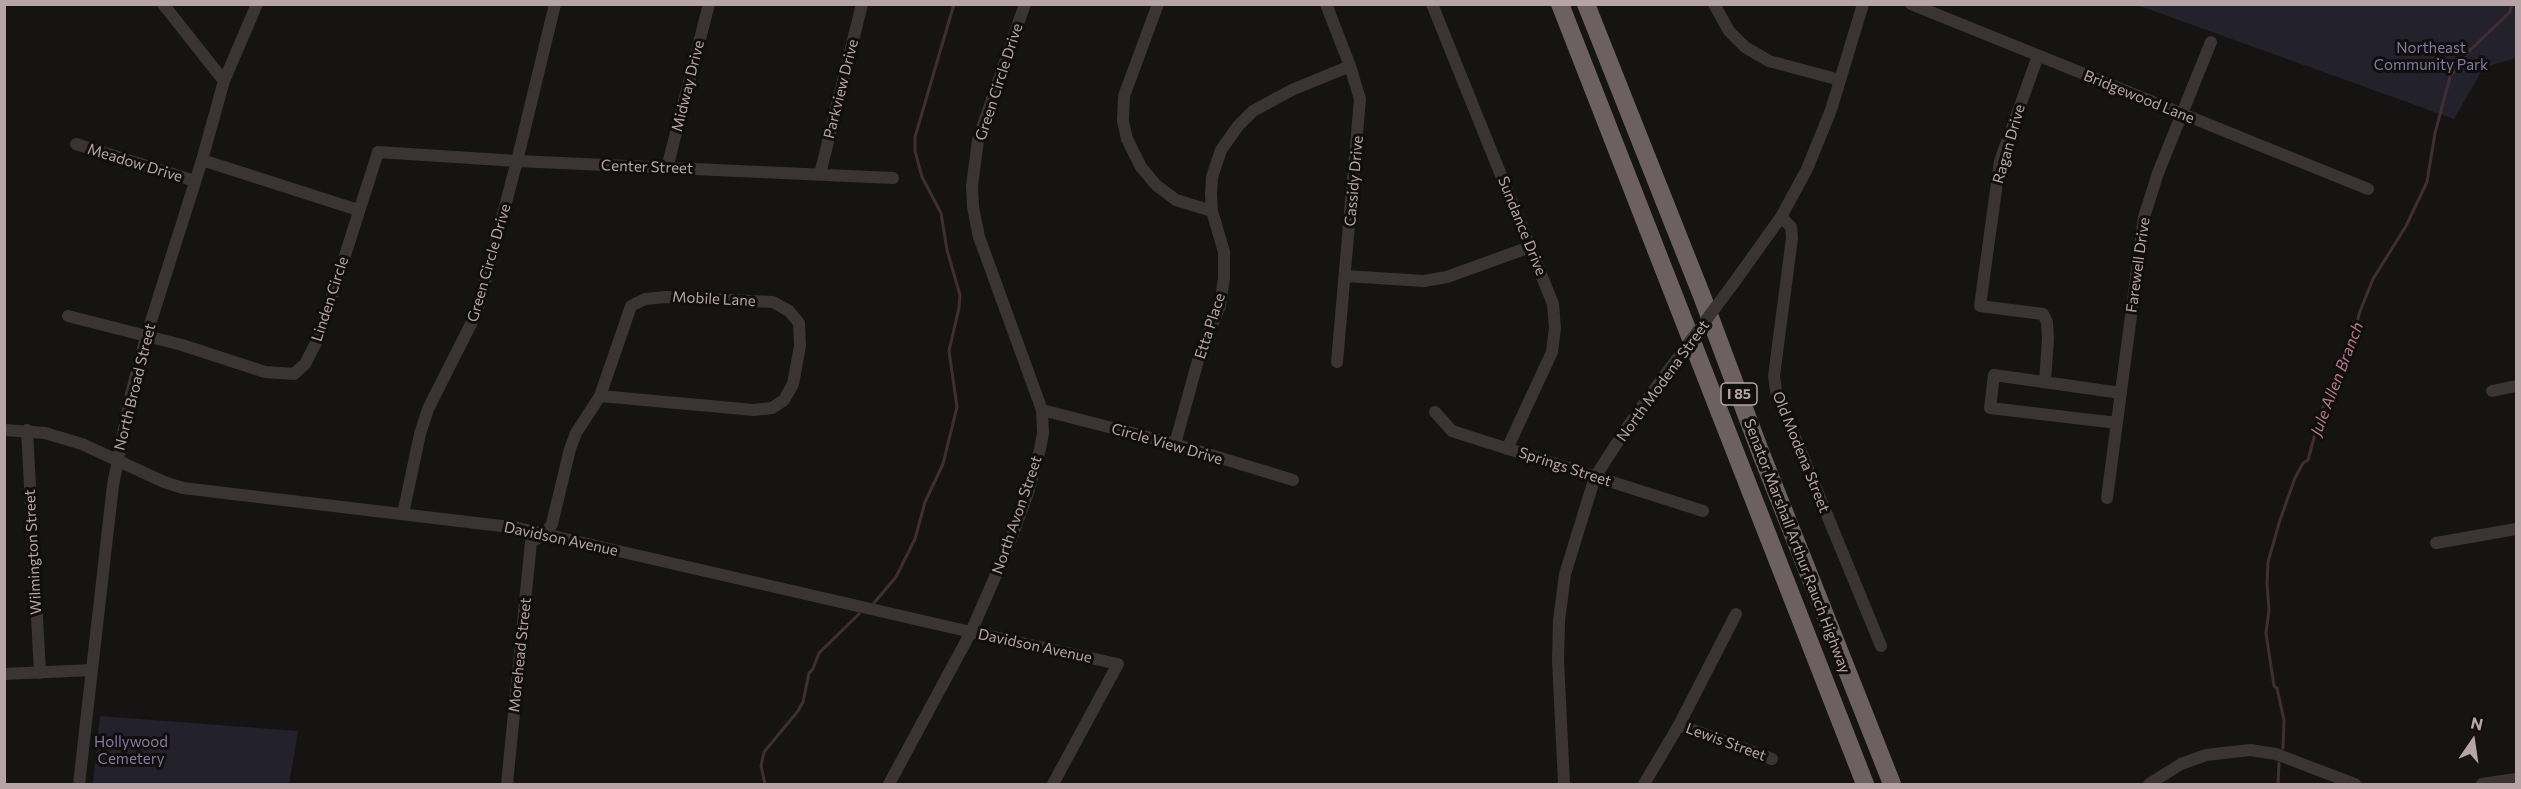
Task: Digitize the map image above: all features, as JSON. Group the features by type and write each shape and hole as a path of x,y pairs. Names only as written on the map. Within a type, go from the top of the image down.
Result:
{"highway":[{"name":"Senator Marshall Arthur Rauch Highway","path":"1560,4 1865,784"},
{"name":"Senator Marshall Arthur Rauch Highway","path":"1586,4 1892,784"}],"street":[{"path":"163,4 224,81"},
{"name":"North Broad Street","path":"79,784 117,460 146,337 202,160 224,81 257,4"},
{"name":"Green Circle Drive","path":"403,514 420,434 439,385 477,312 518,161 555,4"},
{"name":"Midway Drive","path":"667,168 709,4"},
{"name":"Parkview Drive","path":"820,174 862,4"},
{"name":"Green Circle Drive","path":"973,196 978,140 1025,4"},
{"path":"1158,4 1124,96 1123,121 1127,139 1141,167 1156,185 1176,200 1212,212"},
{"name":"Cassidy Drive","path":"1326,4 1360,99 1337,362"},
{"name":"Sundance Drive","path":"1432,4 1553,304 1555,328 1552,352 1507,449"},
{"path":"1714,4 1729,31 1753,52 1769,61 1790,68 1840,80"},
{"name":"North Modena Street","path":"1564,784 1557,660 1559,621 1565,574 1595,477 1662,379 1781,217 1808,169 1840,80 1863,4"},
{"name":"Bridgewood Lane","path":"1911,4 2368,189"},
{"name":"Farewell Drive","path":"2107,498 2144,217 2158,173 2211,42"},
{"name":"Ragan Drive","path":"2038,56 2000,161 1980,306 2043,315 2047,322 2048,338 2045,382"},
{"name":"Etta Place","path":"1175,444 1200,353 1220,306 1224,278 1224,252 1212,212 1212,177 1221,150 1238,126 1253,111 1292,90 1350,66"},
{"name":"Meadow Drive","path":"76,144 195,181"},
{"name":"Linden Circle","path":"146,337 182,345 265,372 294,374 305,364 319,337 378,152 402,154"},
{"name":"Center Street","path":"402,154 893,178"},
{"path":"202,160 358,210"},
{"name":"North Avon Street","path":"889,784 971,632 1008,547 1036,465 1043,433 1042,410 979,237 973,196"},
{"name":"Old Modena Street","path":"1781,217 1791,226 1792,238 1774,376 1776,391 1881,646"},
{"path":"1346,276 1424,281 1447,277 1530,247"},
{"name":"Mobile Lane","path":"545,534 552,524 576,433 600,396 632,306 645,299 665,297 773,302 789,311 799,323 800,346 793,384 784,400 772,408 754,410 600,396"},
{"path":"68,316 146,337"},
{"path":"2117,423 1990,408 1994,375 2121,393"},
{"path":"2492,391 2517,386"},
{"name":"Circle View Drive","path":"1042,410 1175,444 1293,480"},
{"name":"Springs Street","path":"1435,412 1452,431 1703,511"},
{"name":"Davidson Avenue","path":"4,430 45,432 82,444 164,482 183,488 474,522 545,534 1118,664 1053,784"},
{"name":"Wilmington Street","path":"27,430 40,673"},
{"path":"2436,543 2517,529"},
{"name":"Morehead Street","path":"507,784 531,542 545,534"},
{"path":"1644,784 1679,725 1736,614"},
{"path":"4,674 91,670"},
{"name":"Lewis Street","path":"1679,725 1772,759"},
{"path":"2150,784 2181,764 2227,751 2250,750 2276,754 2355,784"},
{"path":"2482,784 2517,779"}],"green space":[{"name":"Northeast Community Park","path":"2137,5 2516,5 2516,58 2484,67 2454,119"},
{"name":"Hollywood Cemetery","path":"100,716 298,731 289,784 93,784"}],"waterway":[{"path":"874,603 896,577 915,539 925,502 943,464 957,407 949,351 960,295 947,250 941,213 922,177 915,151 915,137 954,4"},
{"name":"Jule Allen Branch","path":"2283,748 2284,720 2277,688 2274,686 2266,633 2269,610 2268,562 2280,520 2295,478 2303,463 2308,460 2321,412 2350,354 2359,314 2373,279 2406,226 2427,182 2435,133 2450,77 2468,52 2510,12 2512,4"},
{"path":"765,784 761,766 764,752 798,711 803,702 809,673 819,653 859,614"},
{"name":"Jule Allen Branch","path":"2278,784 2279,763"}]}
